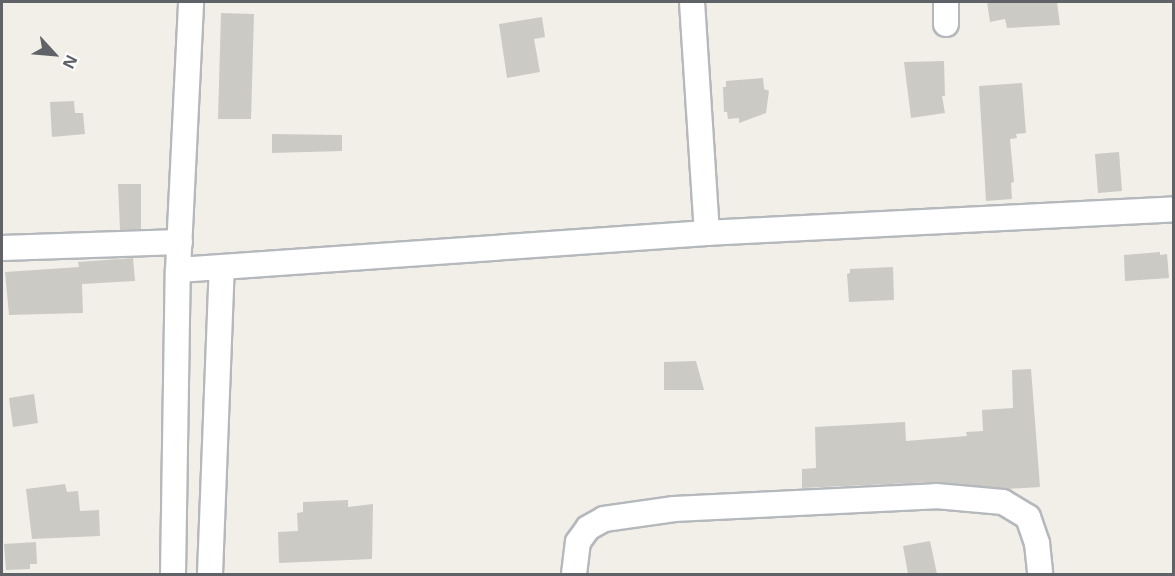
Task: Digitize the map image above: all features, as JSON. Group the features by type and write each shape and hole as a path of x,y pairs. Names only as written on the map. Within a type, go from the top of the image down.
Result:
{"street":[{"path":"173,574 178,270 191,2"},
{"path":"692,2 707,233"},
{"path":"178,270 707,233 1173,209"},
{"path":"2,248 180,242"},
{"path":"210,574 222,267"},
{"path":"574,574 578,542 588,528 604,519 674,509 936,496 1003,502 1028,517 1037,543 1040,574"}],"building":[{"path":"987,2 1057,2 1060,25 1007,28 1005,19 990,22"},
{"path":"221,13 254,14 251,119 218,119"},
{"path":"542,17 545,37 534,39 540,72 507,78 499,24"},
{"path":"944,61 945,96 942,96 945,113 911,118 904,62"},
{"path":"763,78 764,89 769,91 766,113 739,123 739,118 728,119 727,112 724,112 723,87 726,87 726,81"},
{"path":"1022,83 1026,133 1016,134 1017,138 1010,139 1014,182 1011,183 1012,199 986,201 979,86"},
{"path":"74,101 75,113 83,113 85,134 52,137 50,102"},
{"path":"272,134 342,135 342,151 272,153"},
{"path":"1119,152 1122,191 1098,193 1095,154"},
{"path":"118,184 141,184 141,229 120,230"},
{"path":"1160,252 1160,255 1167,254 1169,278 1125,281 1124,255"},
{"path":"133,258 135,281 82,284 83,313 9,315 5,272 79,267 78,262"},
{"path":"893,267 894,300 849,302 847,274 850,273 850,269"},
{"path":"696,361 704,390 664,390 664,362"},
{"path":"1031,369 1040,487 1007,489 935,482 802,488 802,469 816,468 815,427 905,422 906,441 967,436 966,432 983,431 982,410 1013,408 1012,370"},
{"path":"34,394 38,423 13,427 9,398"},
{"path":"65,484 67,492 78,491 80,511 99,510 100,536 32,539 26,489"},
{"path":"348,500 348,507 373,504 372,559 279,563 278,532 298,531 297,513 303,512 303,502"},
{"path":"930,541 937,574 908,574 903,546"},
{"path":"36,542 37,564 30,564 30,569 6,570 4,544"}]}
